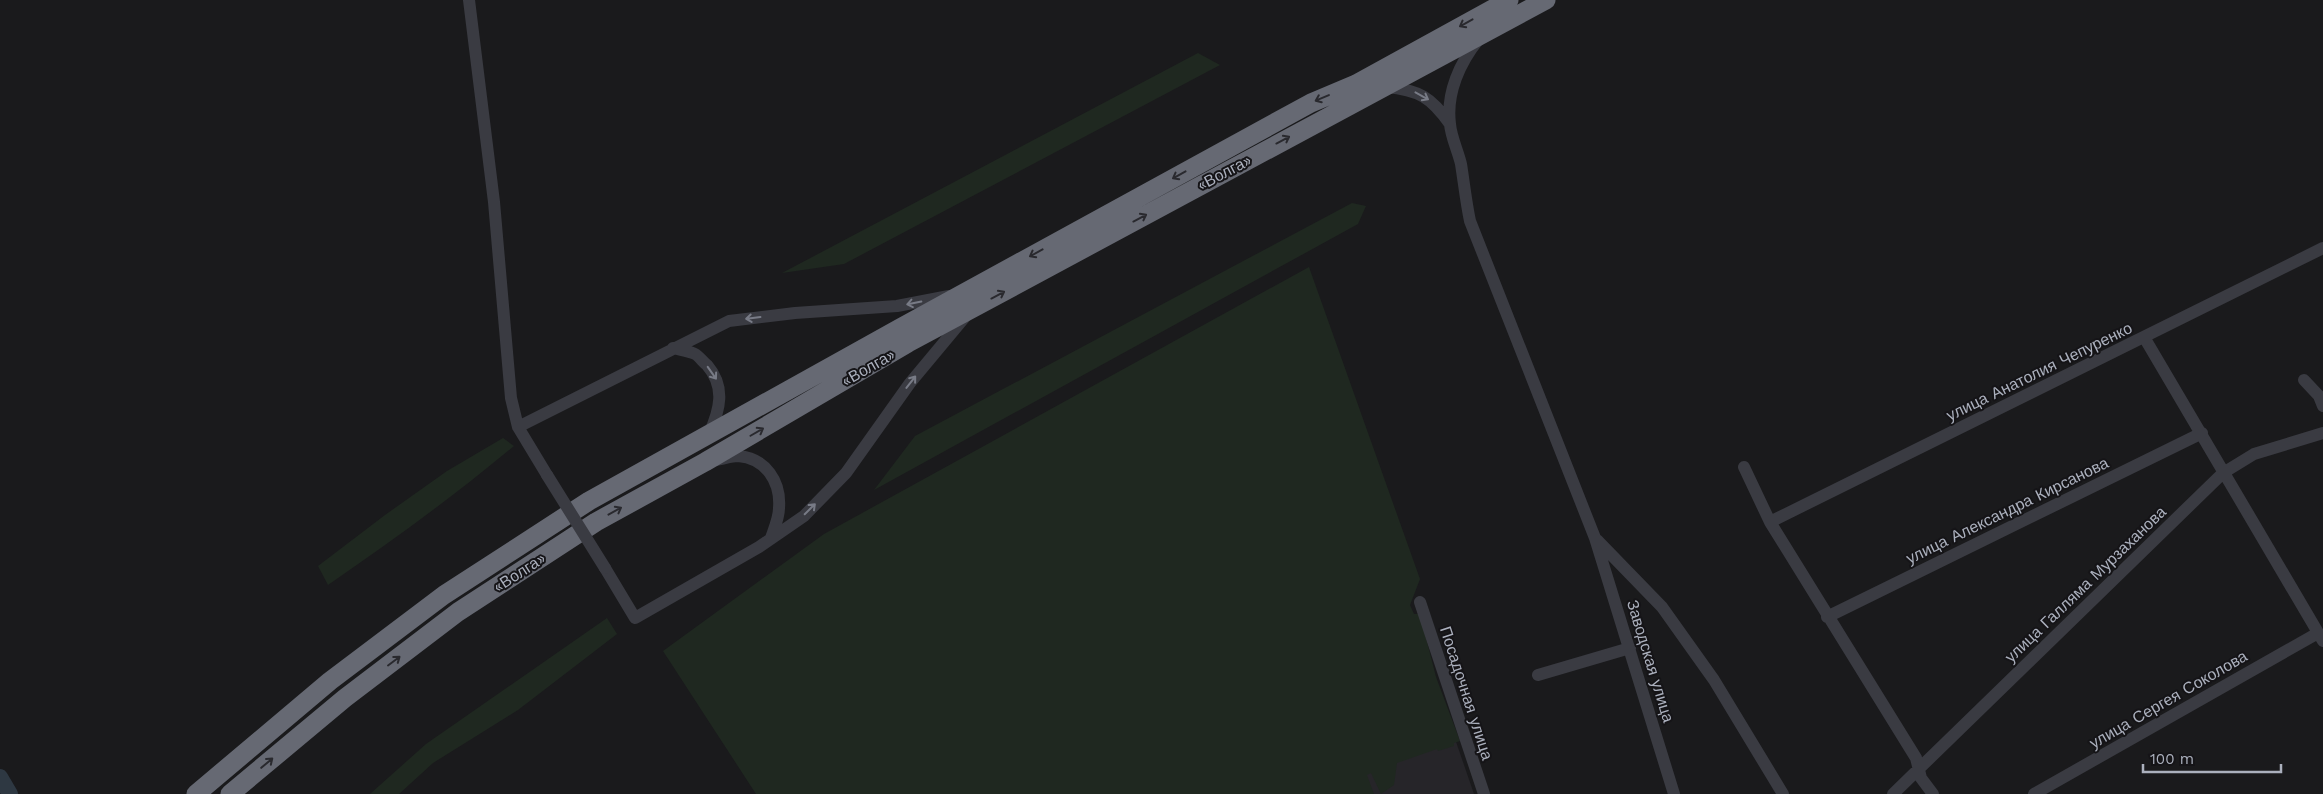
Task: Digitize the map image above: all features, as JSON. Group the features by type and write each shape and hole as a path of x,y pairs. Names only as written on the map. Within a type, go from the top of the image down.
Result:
{"highway":[{"name":"«Волга»","path":"230,794 344,698 458,612 596,522 706,462 900,348 966,301 1311,102 1356,84 1509,0"},
{"name":"«Волга»","path":"196,794 330,681 444,594 589,501 709,434 1384,87 1546,0"}],"street":[{"path":"469,0 494,202 511,398 518,426 635,618 653,610 804,516 846,473 966,301"},
{"path":"1450,124 1451,99 1456,79 1467,55 1482,35"},
{"path":"1384,87 1407,89 1424,96 1437,106 1450,124"},
{"name":"Заводская улица","path":"1450,124 1460,164 1464,199 1470,221 1595,538 1674,794"},
{"name":"улица Анатолия Чепуренко","path":"1770,522 2323,248"},
{"path":"518,426 729,321 794,313 966,301"},
{"path":"2144,337 2321,637"},
{"path":"673,348 696,354 715,375 720,387 719,402 717,416 709,434"},
{"path":"2304,380 2319,396 2323,406"},
{"name":"улица Александра Кирсанова","path":"1827,617 2202,433"},
{"name":"улица Галляма Мурзаханова","path":"1893,794 2223,473 2254,454 2323,433"},
{"path":"706,462 737,456 752,459 770,471 778,487 779,509 771,538"},
{"path":"1744,467 1770,522 1827,617 1916,758 1921,778 1933,794"},
{"path":"1595,538 1662,607 1714,680 1783,794"},
{"name":"Посадочная улица","path":"1420,602 1484,794"},
{"name":"улица Сергея Соколова","path":"2034,794 2321,637"},
{"path":"1538,675 1630,648"}],"shaded area":[{"path":"1198,53 1220,65 844,264 782,273"},
{"path":"1352,203 1366,206 1358,224 874,490 915,436"},
{"path":"1309,267 1420,579 1410,605 1414,614 1420,614 1436,677 1460,741 1454,743 1454,746 1438,751 1437,749 1397,763 1394,785 1381,794 1371,773 1367,775 1374,794 756,794 663,651 824,534"},
{"path":"503,438 514,446 469,483 328,585 318,566 447,471"},
{"path":"607,618 617,634 518,710 433,763 399,794 370,794 426,744"},
{"path":"1453,733 1474,794 1258,794 1386,754"}],"waterway":[{"path":"0,777 10,794"}]}
